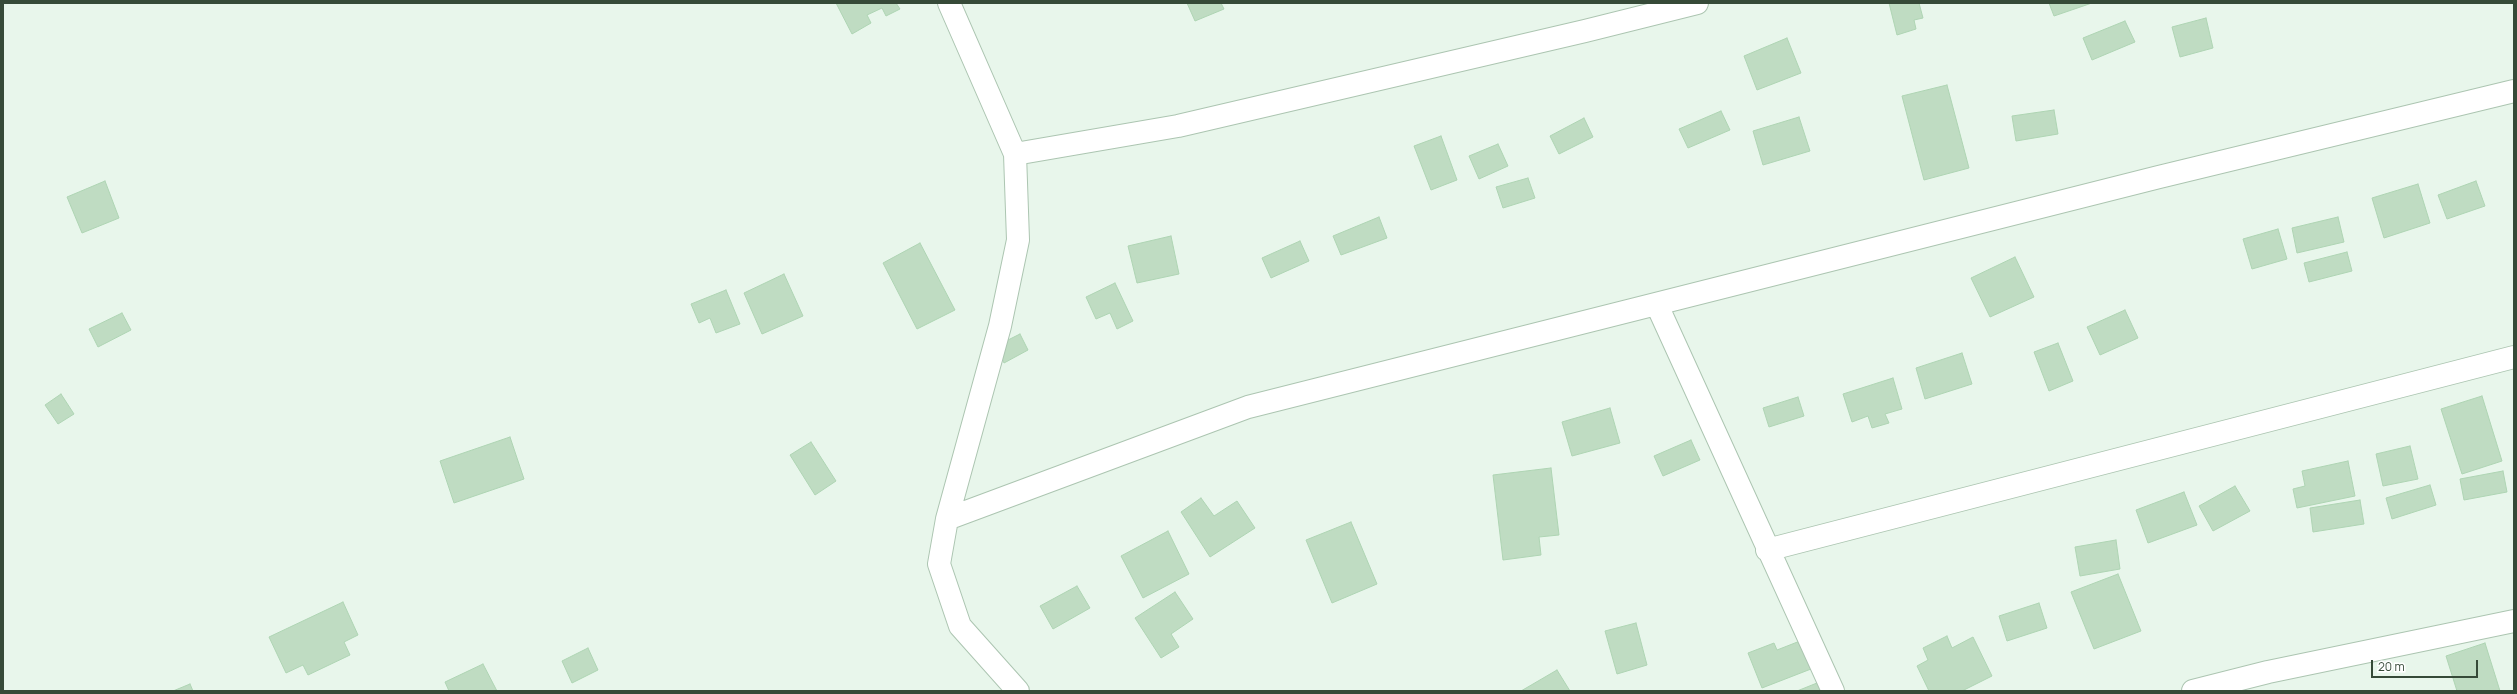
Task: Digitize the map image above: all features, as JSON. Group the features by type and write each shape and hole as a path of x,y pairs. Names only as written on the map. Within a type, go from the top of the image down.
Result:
{"street":[{"path":"949,3 1015,154 1018,240 1000,326 947,519 939,564 960,626 1018,691"},
{"path":"1015,154 1178,126 1586,32 1697,3"},
{"path":"947,519 1248,407 1656,305 2152,178 2514,91"},
{"path":"1656,305 1832,691"},
{"path":"1767,550 2514,357"},
{"path":"2193,691 2283,669 2514,621"}],"building":[{"path":"836,3 896,3 900,9 886,16 882,8 867,15 871,23 852,34"},
{"path":"1187,3 1221,3 1224,9 1195,21"},
{"path":"1889,3 1919,3 1923,18 1914,20 1916,29 1897,35"},
{"path":"2049,3 2092,3 2054,16"},
{"path":"2206,18 2213,48 2180,57 2172,27"},
{"path":"2125,21 2135,42 2092,60 2083,38"},
{"path":"1787,38 1801,73 1757,90 1744,56"},
{"path":"1947,85 1969,168 1924,180 1902,96"},
{"path":"2054,110 2058,134 2016,141 2012,116"},
{"path":"1721,111 1730,130 1688,148 1679,129"},
{"path":"1799,117 1810,151 1763,165 1753,131"},
{"path":"1584,118 1593,137 1559,154 1550,136"},
{"path":"1441,136 1457,180 1431,190 1414,146"},
{"path":"1498,144 1508,166 1479,179 1469,156"},
{"path":"1528,178 1535,198 1503,208 1496,187"},
{"path":"105,181 119,218 82,233 67,197"},
{"path":"2476,181 2485,206 2447,219 2438,195"},
{"path":"2418,184 2430,223 2384,238 2372,198"},
{"path":"1379,217 1387,238 1341,255 1333,236"},
{"path":"2338,217 2344,242 2297,253 2292,228"},
{"path":"2278,229 2287,259 2252,269 2243,239"},
{"path":"1171,236 1179,274 1137,283 1128,246"},
{"path":"1300,241 1309,261 1271,278 1262,258"},
{"path":"920,243 955,310 917,329 883,263"},
{"path":"2347,252 2352,271 2309,282 2304,263"},
{"path":"2015,257 2034,297 1990,317 1971,278"},
{"path":"784,274 803,316 762,334 744,293"},
{"path":"1115,283 1133,321 1117,329 1110,313 1096,319 1086,297"},
{"path":"726,290 740,324 716,333 710,318 699,323 691,304"},
{"path":"2125,310 2138,338 2100,355 2087,327"},
{"path":"122,313 131,330 98,347 89,329"},
{"path":"1020,334 1028,350 1004,363 996,346"},
{"path":"2058,343 2073,381 2049,391 2034,352"},
{"path":"1962,353 1972,384 1925,399 1916,368"},
{"path":"1893,378 1902,409 1885,414 1889,423 1872,428 1868,416 1852,422 1843,394"},
{"path":"61,394 74,414 58,424 45,405"},
{"path":"2482,396 2502,461 2462,474 2441,409"},
{"path":"1798,397 1804,416 1769,427 1763,408"},
{"path":"1610,408 1620,443 1572,456 1562,422"},
{"path":"510,437 524,479 454,503 440,461"},
{"path":"1691,440 1700,460 1663,476 1654,456"},
{"path":"811,442 836,481 815,495 790,455"},
{"path":"2410,446 2418,479 2383,486 2376,454"},
{"path":"2348,461 2355,496 2297,508 2293,489 2305,486 2302,471"},
{"path":"1551,468 1559,535 1539,537 1541,555 1503,560 1493,475"},
{"path":"2503,471 2507,492 2464,500 2460,479"},
{"path":"2430,485 2436,505 2392,519 2386,498"},
{"path":"2235,486 2250,511 2213,531 2199,506"},
{"path":"2184,492 2197,525 2148,543 2136,510"},
{"path":"1201,498 1214,516 1237,501 1255,528 1210,557 1181,512"},
{"path":"2360,500 2364,524 2313,532 2310,508"},
{"path":"1351,522 1377,584 1332,603 1306,540"},
{"path":"1168,531 1189,574 1143,598 1121,556"},
{"path":"2116,540 2120,569 2080,576 2075,547"},
{"path":"2118,574 2141,631 2094,649 2071,592"},
{"path":"1077,586 1090,608 1053,629 1040,606"},
{"path":"1175,592 1193,619 1171,634 1179,647 1161,658 1135,618"},
{"path":"343,602 358,635 344,642 350,655 308,675 303,665 286,673 269,637"},
{"path":"2039,603 2047,628 2007,641 1999,616"},
{"path":"1636,623 1647,665 1617,674 1605,631"},
{"path":"1947,636 1952,648 1973,637 1992,676 1962,691 1929,691 1917,666 1928,660 1923,648"},
{"path":"1800,641 1811,669 1762,688 1748,653 1774,643 1777,650"},
{"path":"2485,643 2500,691 2457,691 2446,656"},
{"path":"588,648 598,670 572,683 562,661"},
{"path":"483,664 497,691 449,691 445,682"},
{"path":"1557,670 1570,691 1521,691"},
{"path":"1822,681 1826,691 1797,691"},
{"path":"190,684 193,691 173,691"}]}
